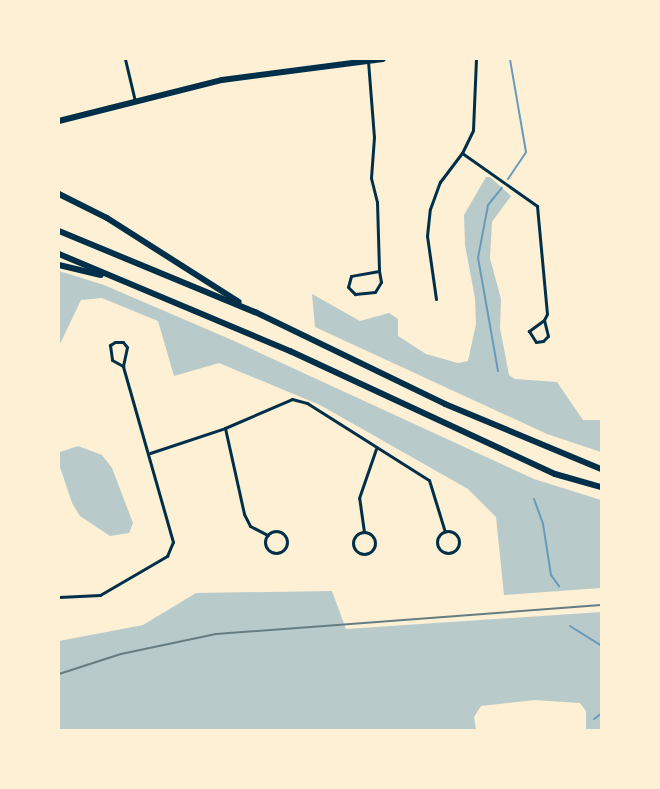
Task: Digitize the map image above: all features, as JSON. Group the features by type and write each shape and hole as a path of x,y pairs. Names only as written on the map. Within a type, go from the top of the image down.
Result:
{"highway":[{"path":"59,194 107,218 254,312"},
{"path":"59,231 254,312 445,404 601,469"},
{"path":"59,254 290,351 554,474 601,487"},
{"path":"59,265 121,280"}],"main road":[{"path":"59,121 222,80 383,59"}],"street":[{"path":"125,59 135,101"},
{"path":"436,299 427,236 430,209 440,182 462,153 473,130 476,110 476,59"},
{"path":"368,61 374,137 371,178 377,202 381,282 375,292 355,294 348,287 351,276 379,271"},
{"path":"462,153 537,206 546,305 544,320 548,336 543,342 536,342 529,330 544,320"},
{"path":"59,597 100,595 167,556 174,542 150,453 123,366 127,348 123,342 115,342 110,346 112,360 123,366"},
{"path":"150,453 225,428 292,399 307,403 376,449 429,480 445,532"},
{"path":"225,428 244,514 250,526 268,535 282,532 287,540 285,548 277,553 270,551 265,543 268,535"},
{"path":"364,532 356,536 353,543 357,551 365,554 373,549 375,541 364,532 359,498 376,449"},
{"path":"445,532 453,532 459,540 457,548 449,553 441,550 437,542 439,535 445,532"}],"shaded area":[{"path":"486,177 490,177 511,196 492,222 490,258 501,299 500,328 509,375 515,379 557,382 583,420 601,420 601,452 547,434 315,327 312,294 360,321 389,313 398,319 398,336 426,354 458,363 468,361 476,324 475,298 465,245 464,215"},
{"path":"59,271 104,285 232,340 534,479 601,500 601,588 504,595 496,517 468,489 320,405 219,363 174,376 158,321 102,298 81,300 59,346"},
{"path":"78,446 102,455 112,468 133,523 129,533 110,536 80,516 72,503 60,467 60,452"},
{"path":"332,591 346,629 601,612 601,730 586,730 586,711 580,703 534,700 481,706 474,717 476,730 59,730 59,641 143,625 196,593"}],"waterway":[{"path":"508,179 526,152 510,59"},
{"path":"498,371 478,258 488,205 502,188"},
{"path":"534,499 543,524 551,575 559,586"},
{"path":"570,626 601,645"},
{"path":"594,719 601,714"}],"railway":[{"path":"59,674 121,654 216,634 601,605"}]}
